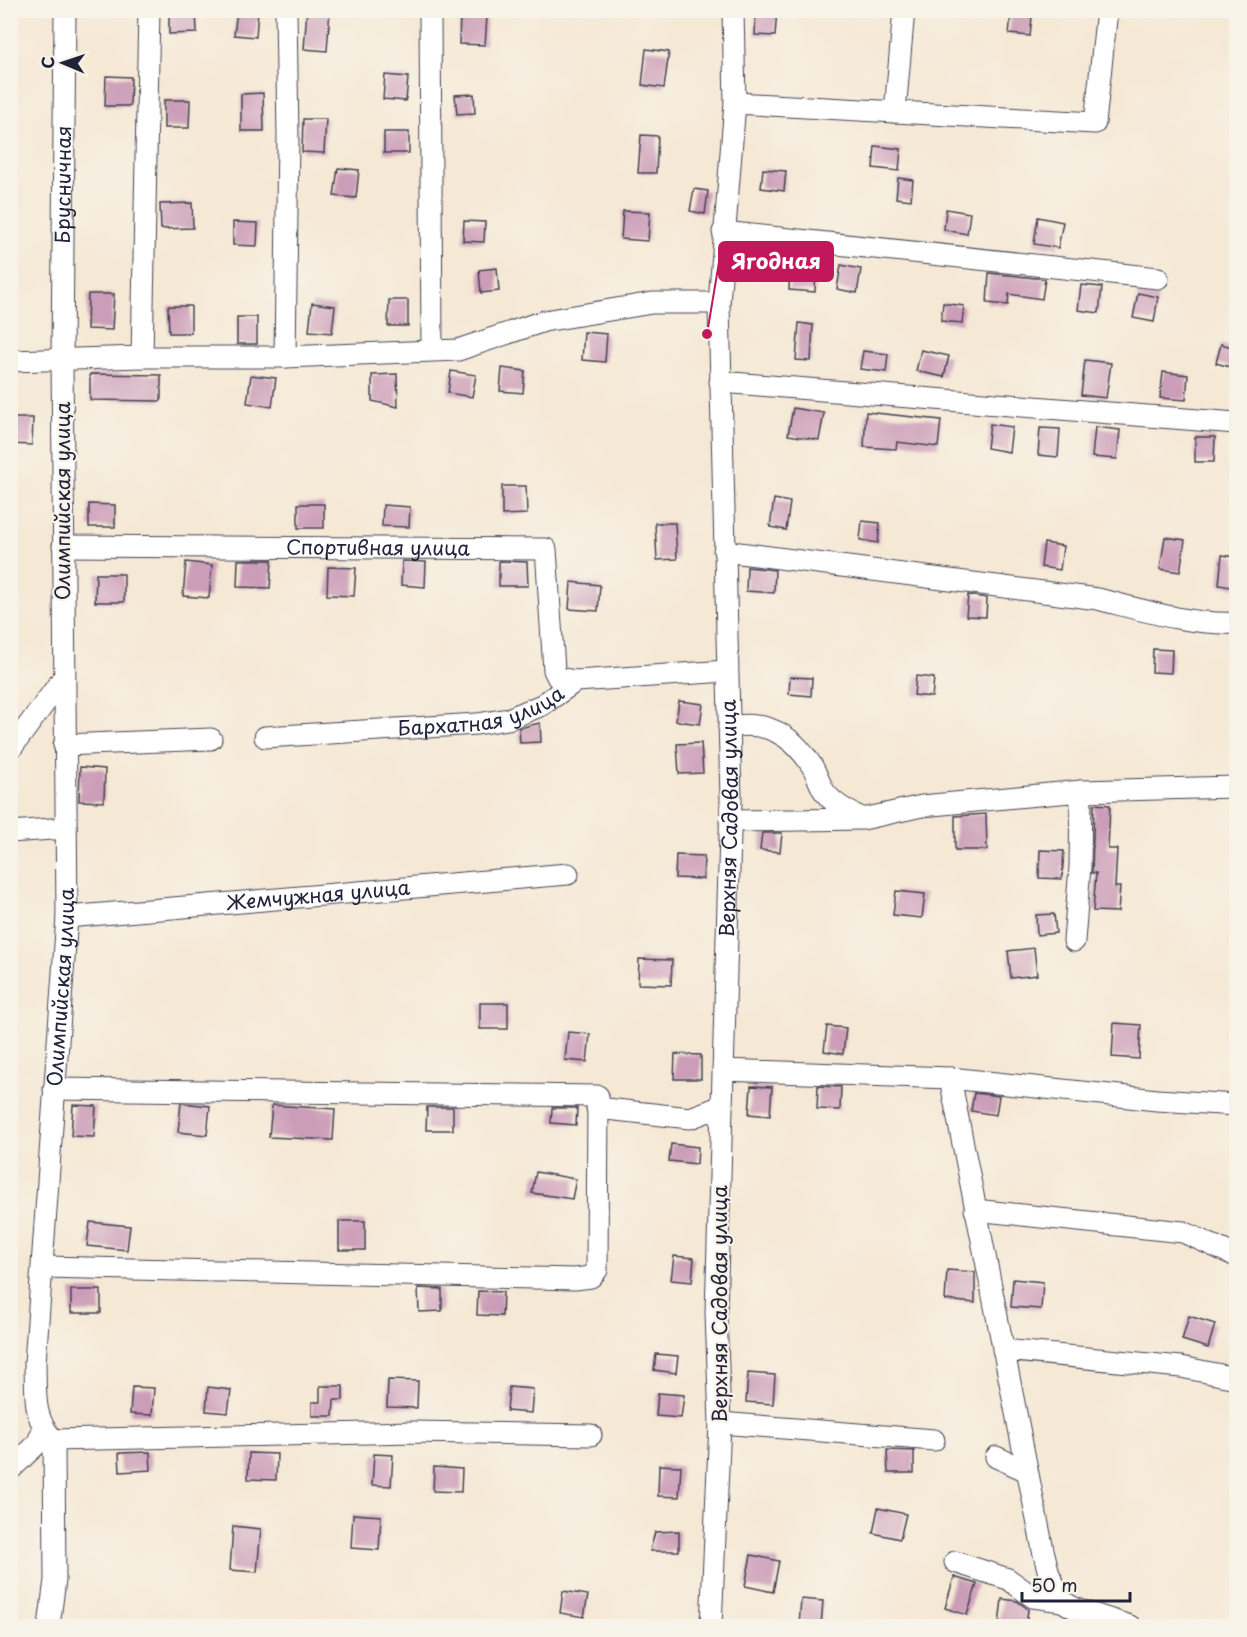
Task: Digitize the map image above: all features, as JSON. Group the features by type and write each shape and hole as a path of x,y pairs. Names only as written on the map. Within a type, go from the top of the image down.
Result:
{"street":[{"name":"Брусничная","path":"62,360 65,10"},
{"path":"142,357 149,10"},
{"path":"285,357 288,137 286,10"},
{"path":"430,10 432,351"},
{"name":"Верхняя Садовая улица","path":"711,1626 720,1423 716,1313 730,821 719,303 735,103 733,10"},
{"path":"895,112 904,10"},
{"path":"735,103 1095,123 1107,10"},
{"path":"723,232 1158,278"},
{"path":"10,360 285,357 458,350 544,321 621,307 651,303 719,303"},
{"name":"Олимпийская улица","path":"51,1617 55,1580 49,1435 39,1419 35,1363 44,1267 67,917 62,360"},
{"path":"720,382 1236,423"},
{"name":"Спортивная улица","path":"63,546 546,549 554,670 558,678 576,681"},
{"path":"724,551 1075,596 1156,613 1222,624 1236,623"},
{"name":"Бархатная улица","path":"265,737 477,724 508,719 542,705 576,681 727,670"},
{"path":"10,750 64,677"},
{"path":"729,727 761,724 786,739 806,758 824,792 836,804 862,819"},
{"path":"64,745 211,739"},
{"path":"730,821 862,819 922,806 1081,792 1236,787"},
{"path":"1074,941 1080,867 1081,792"},
{"path":"10,832 66,828"},
{"name":"Жемчужная улица","path":"67,917 568,874"},
{"path":"723,1071 950,1078 1236,1105"},
{"path":"950,1078 1047,1567 1062,1601"},
{"path":"44,1267 591,1277 597,1270 598,1096 54,1089"},
{"path":"597,1108 690,1118 722,1106"},
{"path":"975,1210 1183,1232 1236,1256"},
{"path":"1003,1350 1181,1367 1236,1378"},
{"path":"720,1423 934,1440"},
{"path":"10,1470 49,1435 413,1432 591,1435"},
{"path":"996,1457 1027,1471"},
{"path":"956,1562 1008,1579 1033,1597 1062,1601 1080,1610 1130,1626"},
{"path":"1022,1587 1047,1567"}],"building":[{"path":"169,10 196,10 197,33 169,34"},
{"path":"237,10 258,10 256,37 234,35"},
{"path":"307,10 330,10 327,51 304,49"},
{"path":"756,10 777,10 775,36 755,35"},
{"path":"460,15 487,17 485,45 459,44"},
{"path":"1011,15 1032,17 1030,36 1009,34"},
{"path":"646,49 669,52 664,88 642,85"},
{"path":"385,75 408,77 406,101 383,99"},
{"path":"106,76 131,77 130,106 105,106"},
{"path":"263,93 264,131 241,131 241,94"},
{"path":"474,94 475,113 457,114 455,95"},
{"path":"164,100 190,100 189,128 164,128"},
{"path":"303,119 326,119 324,153 302,152"},
{"path":"384,132 409,132 409,153 384,153"},
{"path":"641,135 658,136 656,173 638,173"},
{"path":"875,146 901,149 899,171 873,168"},
{"path":"338,168 359,170 356,198 334,196"},
{"path":"763,169 786,171 784,191 761,188"},
{"path":"898,178 913,180 911,200 896,198"},
{"path":"694,189 708,191 705,214 690,211"},
{"path":"192,203 193,228 161,229 160,204"},
{"path":"946,209 970,213 967,234 944,230"},
{"path":"623,211 650,212 648,241 621,239"},
{"path":"1038,217 1063,222 1058,248 1034,244"},
{"path":"464,221 485,222 484,242 463,241"},
{"path":"233,222 258,223 257,246 233,245"},
{"path":"841,265 861,269 857,293 837,289"},
{"path":"790,266 816,268 815,292 789,290"},
{"path":"497,268 499,291 481,293 479,270"},
{"path":"989,273 1045,279 1042,299 1009,294 1008,305 987,303"},
{"path":"1081,285 1102,287 1099,313 1078,310"},
{"path":"1138,293 1158,297 1154,322 1133,318"},
{"path":"88,294 114,294 112,330 87,329"},
{"path":"389,300 408,300 408,326 388,326"},
{"path":"312,303 335,306 332,333 309,331"},
{"path":"943,303 964,306 962,323 941,321"},
{"path":"168,306 191,306 191,333 169,333"},
{"path":"237,317 257,317 257,344 237,344"},
{"path":"799,323 813,325 811,361 796,360"},
{"path":"584,332 607,334 605,362 582,360"},
{"path":"1221,344 1236,348 1233,368 1216,363"},
{"path":"921,350 949,356 944,377 916,371"},
{"path":"863,351 888,354 886,372 860,369"},
{"path":"1085,360 1111,363 1106,398 1081,395"},
{"path":"502,368 525,371 523,393 500,391"},
{"path":"451,371 476,375 472,397 448,393"},
{"path":"1163,372 1188,375 1186,400 1160,398"},
{"path":"90,374 161,375 161,401 90,400"},
{"path":"397,374 398,407 372,401 372,375"},
{"path":"251,375 276,378 272,407 247,403"},
{"path":"793,408 824,413 819,440 788,435"},
{"path":"866,412 941,420 938,447 897,442 896,449 864,447"},
{"path":"10,418 33,418 32,445 10,444"},
{"path":"990,424 1012,427 1009,452 987,448"},
{"path":"1095,427 1120,430 1117,459 1092,457"},
{"path":"1040,428 1060,429 1058,457 1038,455"},
{"path":"1195,437 1215,437 1214,462 1195,462"},
{"path":"502,486 526,486 527,514 502,515"},
{"path":"774,499 790,502 786,530 770,527"},
{"path":"89,504 115,505 115,527 89,527"},
{"path":"298,504 324,504 324,528 298,528"},
{"path":"383,505 410,507 409,527 382,526"},
{"path":"862,521 880,523 878,543 860,540"},
{"path":"655,523 675,523 677,559 657,560"},
{"path":"1165,537 1185,540 1180,572 1160,569"},
{"path":"1044,543 1063,546 1060,570 1041,567"},
{"path":"1222,555 1236,557 1236,588 1219,585"},
{"path":"238,560 272,560 270,588 237,587"},
{"path":"402,561 426,562 425,587 401,585"},
{"path":"499,561 527,562 528,586 499,586"},
{"path":"186,562 212,565 209,598 183,596"},
{"path":"328,567 356,568 354,596 327,595"},
{"path":"747,567 775,570 774,593 746,591"},
{"path":"96,574 124,574 124,602 95,602"},
{"path":"571,582 600,585 598,611 569,609"},
{"path":"968,595 987,598 986,617 966,616"},
{"path":"1153,649 1172,650 1171,673 1152,672"},
{"path":"916,676 934,678 932,697 914,695"},
{"path":"790,677 812,678 811,696 789,694"},
{"path":"679,701 703,704 700,724 676,721"},
{"path":"540,723 541,742 520,743 519,728"},
{"path":"701,743 703,773 679,774 677,744"},
{"path":"80,767 105,769 104,802 79,801"},
{"path":"1094,804 1110,805 1108,849 1117,849 1115,887 1120,887 1118,912 1093,911 1096,873 1092,873"},
{"path":"986,814 987,850 955,850 955,816"},
{"path":"762,833 782,833 780,852 760,850"},
{"path":"1040,850 1064,851 1062,879 1039,878"},
{"path":"676,855 704,856 703,879 675,878"},
{"path":"896,891 925,894 922,918 893,915"},
{"path":"1054,914 1056,933 1037,935 1036,915"},
{"path":"1034,948 1037,975 1011,978 1008,951"},
{"path":"639,959 672,960 671,985 638,984"},
{"path":"480,1003 508,1003 508,1029 480,1029"},
{"path":"1114,1023 1141,1025 1139,1059 1112,1057"},
{"path":"827,1026 846,1028 843,1054 824,1051"},
{"path":"568,1032 590,1034 587,1062 565,1060"},
{"path":"675,1054 701,1055 701,1079 674,1079"},
{"path":"751,1086 772,1087 770,1116 749,1114"},
{"path":"818,1086 841,1087 840,1110 817,1109"},
{"path":"974,1093 999,1096 996,1115 971,1111"},
{"path":"181,1103 210,1106 207,1135 178,1132"},
{"path":"73,1105 96,1106 94,1137 71,1136"},
{"path":"272,1105 335,1109 333,1140 269,1137"},
{"path":"427,1107 453,1107 453,1130 426,1130"},
{"path":"552,1108 577,1108 576,1125 551,1123"},
{"path":"671,1144 698,1147 697,1164 669,1161"},
{"path":"536,1172 576,1179 572,1199 532,1193"},
{"path":"339,1221 365,1221 365,1250 339,1250"},
{"path":"90,1222 130,1226 127,1250 87,1246"},
{"path":"674,1256 694,1258 692,1282 671,1280"},
{"path":"947,1270 975,1272 975,1303 945,1300"},
{"path":"1013,1279 1043,1282 1041,1309 1011,1307"},
{"path":"418,1288 442,1289 442,1311 419,1312"},
{"path":"71,1290 101,1290 101,1313 71,1313"},
{"path":"478,1291 503,1292 502,1316 477,1315"},
{"path":"1189,1316 1215,1324 1208,1348 1182,1340"},
{"path":"656,1354 678,1356 676,1373 654,1370"},
{"path":"748,1373 775,1375 773,1404 746,1402"},
{"path":"388,1380 418,1381 417,1408 387,1407"},
{"path":"320,1386 343,1386 343,1400 334,1400 333,1416 312,1416 312,1402 320,1402"},
{"path":"132,1387 154,1388 152,1415 130,1414"},
{"path":"208,1387 231,1390 228,1413 206,1411"},
{"path":"509,1387 533,1389 531,1413 507,1411"},
{"path":"658,1393 684,1395 681,1418 656,1416"},
{"path":"887,1450 914,1451 914,1473 888,1473"},
{"path":"150,1452 151,1470 120,1472 119,1453"},
{"path":"249,1453 277,1454 276,1480 248,1479"},
{"path":"374,1454 393,1455 391,1486 372,1485"},
{"path":"659,1465 681,1466 679,1497 658,1496"},
{"path":"434,1467 462,1469 461,1492 433,1491"},
{"path":"878,1508 906,1514 900,1539 873,1533"},
{"path":"353,1514 381,1516 379,1550 351,1548"},
{"path":"233,1526 261,1529 257,1572 230,1570"},
{"path":"679,1531 679,1551 650,1551 655,1532"},
{"path":"751,1555 779,1561 773,1592 745,1586"},
{"path":"954,1577 977,1584 967,1615 945,1608"},
{"path":"563,1591 588,1595 584,1617 560,1613"},
{"path":"801,1599 823,1601 821,1626 799,1626"},
{"path":"1002,1599 1017,1601 1028,1609 1026,1626 999,1624"}],"place":[{"name":"Ягодная","path":"707,334"}]}
